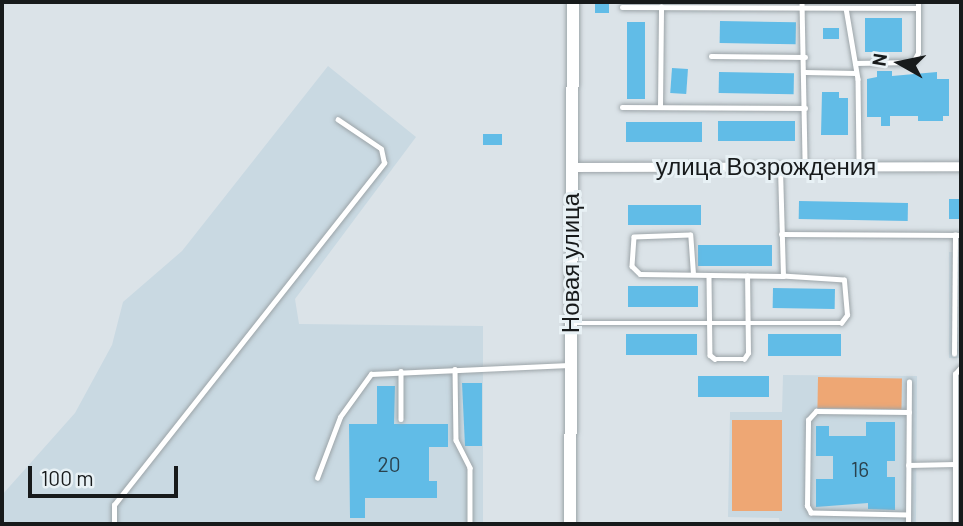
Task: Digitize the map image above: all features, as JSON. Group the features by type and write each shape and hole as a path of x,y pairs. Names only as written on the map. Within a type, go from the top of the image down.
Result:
{"street":[{"name":"Новая улица","path":"570,524 573,2"},
{"name":"улица Возрождения","path":"570,167 961,166"}],"lane":[{"path":"802,5 805,166"},
{"path":"622,7 802,5 846,8 918,5 918,53 913,62 855,63"},
{"path":"660,107 661,7"},
{"path":"846,8 857,73 859,166"},
{"path":"711,56 805,57"},
{"path":"805,72 857,73"},
{"path":"622,107 805,108"},
{"path":"103,524 113,523 114,505 384,163 381,149 338,120"},
{"path":"780,166 783,276"},
{"path":"781,234 958,235 954,354"},
{"path":"570,323 748,324 845,320 844,280 783,276 709,277 635,272 634,237 690,235 693,274"},
{"path":"709,277 710,355 715,359 744,359 748,324 747,276"},
{"path":"317,478 340,417 367,377 401,371 570,365"},
{"path":"955,524 955,374 961,367"},
{"path":"455,369 456,440 470,468 470,524"},
{"path":"401,371 401,419"},
{"path":"908,524 909,382"},
{"path":"908,515 811,513 807,506 808,420 813,412 909,412"},
{"path":"908,465 955,464"}],"shaded area":[{"path":"328,66 416,137 295,299 299,324 483,326 483,524 2,524 2,495 75,413 112,345 123,302 182,251"},
{"path":"949,252 961,252 961,358 949,358"},
{"path":"783,375 917,376 916,524 780,524 779,518 728,517 730,412 782,412"},
{"path":"818,377 902,378 901,409 817,408"},
{"path":"732,420 782,420 782,511 732,511"}],"building":[{"path":"595,2 609,2 609,13 595,13"},
{"path":"865,18 902,18 902,52 865,52"},
{"path":"720,21 796,22 796,44 720,43"},
{"path":"627,22 645,22 645,99 627,99"},
{"path":"823,28 839,28 839,39 823,39"},
{"path":"672,68 688,69 686,94 670,93"},
{"path":"877,71 892,71 892,76 937,72 937,79 949,79 949,116 943,116 943,121 918,121 918,116 890,116 890,126 881,126 881,117 867,117 867,79 877,77"},
{"path":"719,72 794,73 794,94 719,93"},
{"path":"822,92 839,92 839,98 848,98 848,135 821,135"},
{"path":"718,121 795,121 795,141 718,141"},
{"path":"626,122 702,122 702,142 626,142"},
{"path":"483,134 502,134 502,145 483,145"},
{"path":"949,199 961,199 961,219 949,219"},
{"path":"799,201 908,203 908,221 799,219"},
{"path":"628,205 701,205 701,225 628,225"},
{"path":"698,245 772,245 772,266 698,266"},
{"path":"628,286 698,286 698,307 628,307"},
{"path":"773,288 835,289 835,309 773,308"},
{"path":"626,334 697,334 697,355 626,355"},
{"path":"768,334 841,334 841,356 768,356"},
{"path":"698,376 769,376 769,397 698,397"},
{"path":"462,383 482,383 482,446 465,446"},
{"path":"377,386 395,386 394,424 448,424 448,447 429,447 429,481 437,481 437,498 365,498 365,518 350,518 349,424 377,424"},
{"path":"866,422 895,422 895,461 887,461 887,477 895,477 895,510 868,509 868,503 816,507 816,479 833,479 833,456 816,456 816,426 829,426 829,436 866,436"}]}
